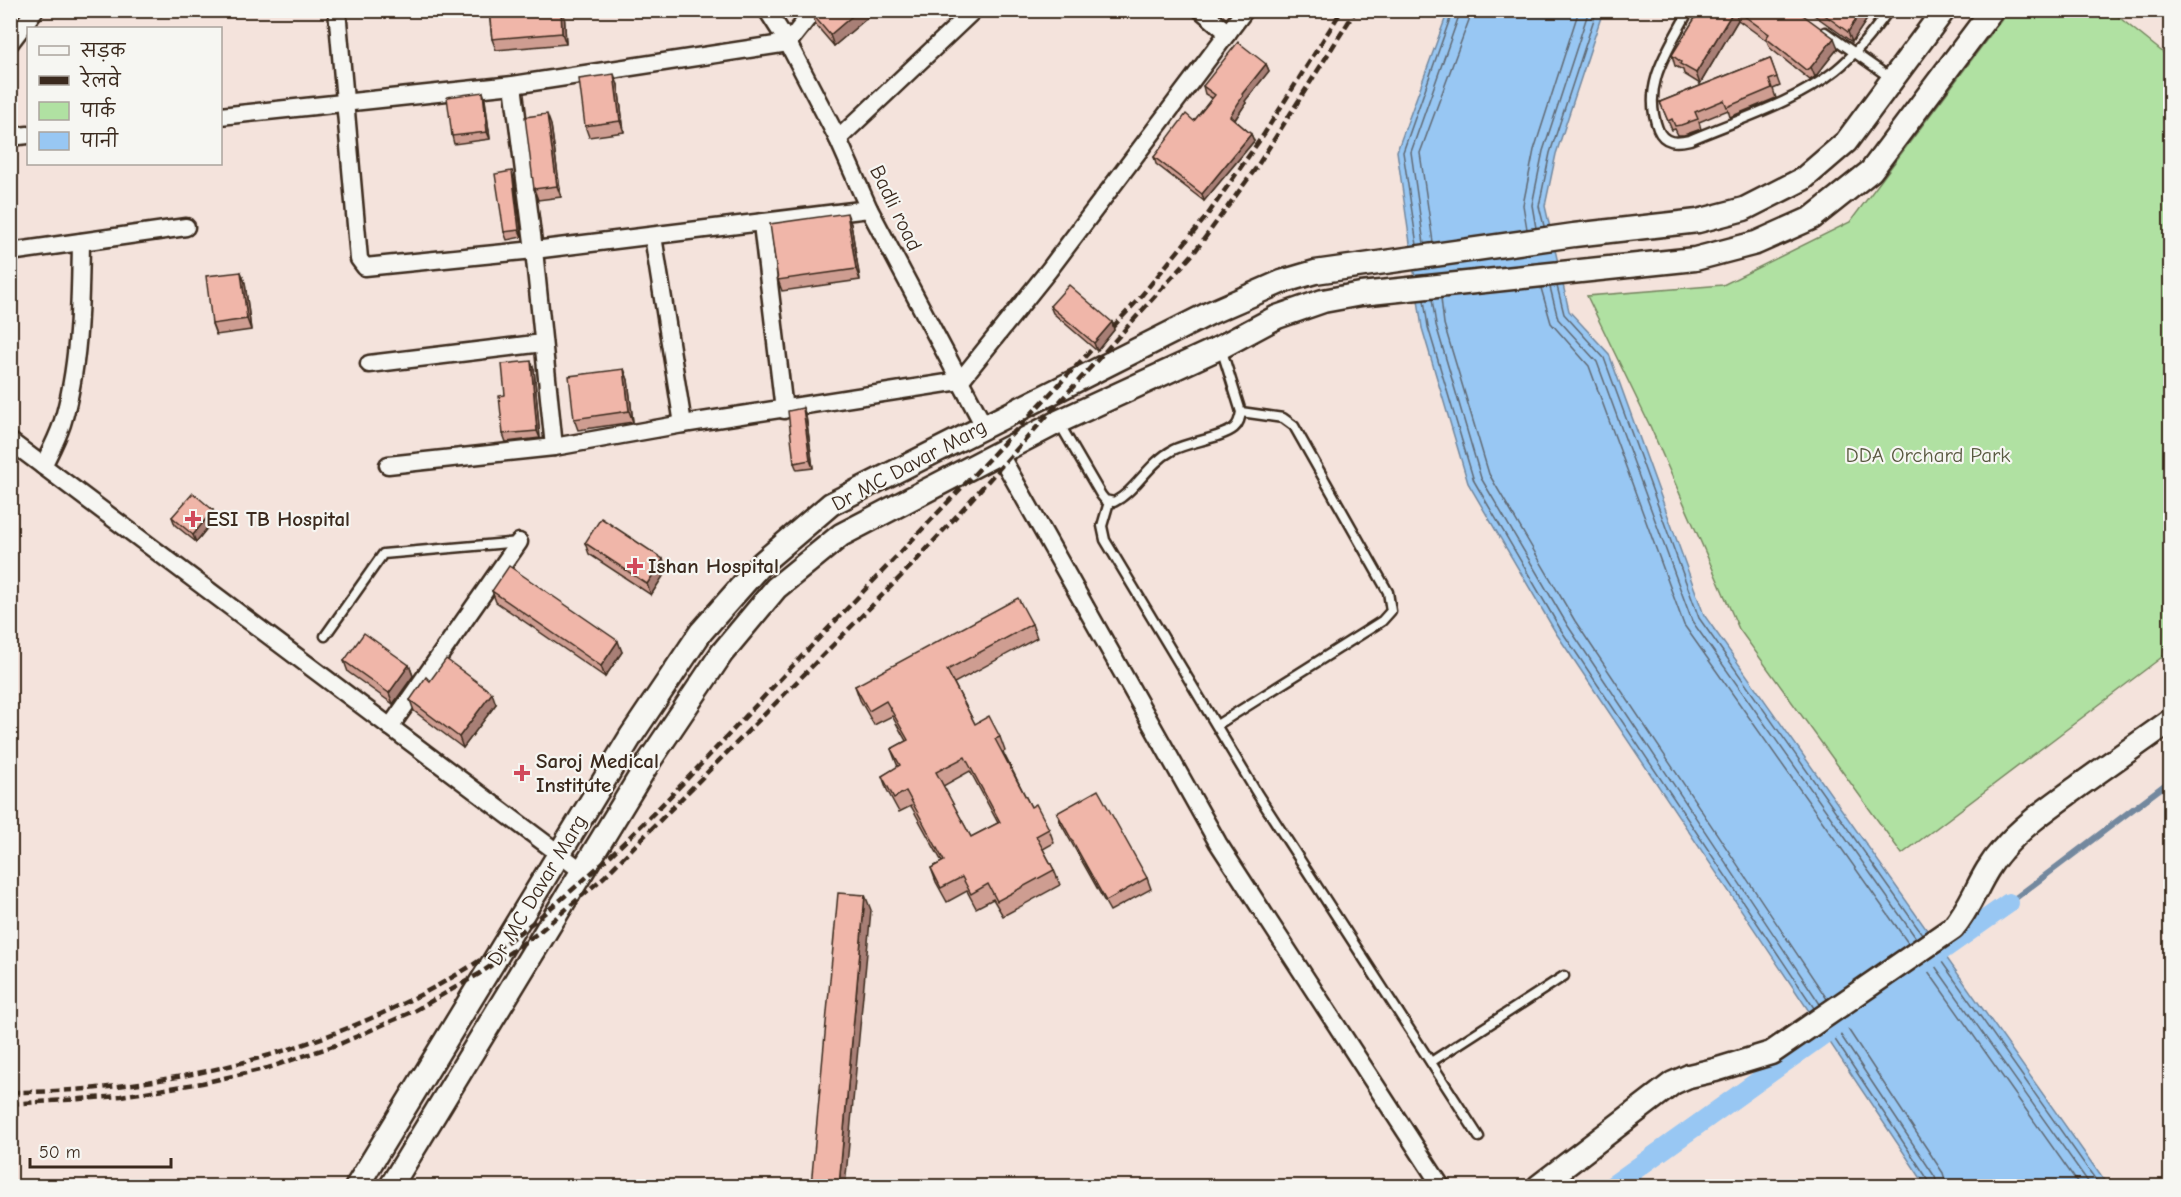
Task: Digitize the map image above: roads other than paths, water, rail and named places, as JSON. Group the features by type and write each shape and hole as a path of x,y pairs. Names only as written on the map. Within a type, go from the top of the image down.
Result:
{"street":[{"path":"10,43 35,10"},
{"path":"338,10 359,259 364,267 762,224 869,209"},
{"name":"Badli road","path":"767,10 788,42 838,139 869,209 984,426"},
{"path":"222,116 513,85 788,42 814,10"},
{"path":"838,139 974,10"},
{"path":"1201,10 1228,33"},
{"path":"388,465 554,447 683,424 960,381 1049,270 1245,10"},
{"name":"Dr MC Davar Marg","path":"357,1186 631,736 701,632 762,563 831,504 1225,307 1281,282 1315,273 1574,235 1698,221 1744,209 1803,179 1846,142 1944,10"},
{"path":"391,1186 650,760 722,653 776,588 841,535 1058,422 1229,343 1276,317 1323,301 1361,294 1695,259 1756,243 1812,218 1871,171 1992,10"},
{"path":"513,85 534,250 554,447"},
{"path":"10,137 27,135"},
{"path":"762,224 784,410"},
{"path":"10,252 186,226"},
{"path":"653,236 683,424"},
{"path":"43,466 62,425 69,393 80,307 81,242"},
{"path":"1225,307 1229,343"},
{"path":"369,363 543,343"},
{"path":"10,441 582,871"},
{"path":"999,453 1218,843 1441,1186"},
{"path":"390,727 519,542"},
{"path":"1539,1186 1673,1083 1689,1076 1771,1053 1953,928 1967,912 1985,874 2016,834 2170,721"}],"lane":[{"path":"1689,10 1658,71 1652,94 1653,115 1660,134 1677,143 1690,140 1811,86 1837,69 1889,10"},
{"path":"1820,28 1893,79"},
{"path":"1058,422 1101,495 1109,502 1114,502 1163,455 1234,428 1242,411 1229,343"},
{"path":"1217,725 1382,621 1391,611 1388,592 1294,426 1283,418 1242,411"},
{"path":"1109,502 1102,526 1105,540 1258,795 1479,1137"},
{"path":"325,636 383,554 519,542"},
{"path":"1431,1062 1564,976"}],"water":[{"path":"1448,11 1603,11 1556,154 1545,206 1569,311 1609,354 1704,615 2108,1186 1926,1186 1556,633 1468,483 1422,328 1397,151"}],"waterway":[{"path":"2009,903 2170,781"},
{"path":"1921,965 2009,903"},
{"path":"1612,1186 1845,1019"}],"railway":[{"path":"10,1092 78,1090 146,1082 215,1069 282,1051 348,1028 411,999 471,966 527,927 601,864 670,797 1137,301 1206,217 1264,134 1342,10"},
{"path":"10,1104 121,1096 202,1083 268,1068 342,1043 414,1011 479,974 538,933 604,877 914,563 1193,254 1256,168 1356,10"}],"place":[{"name":"ESI TB Hospital","path":"193,519"},
{"name":"Ishan Hospital","path":"635,566"},
{"name":"Saroj Medical Institute","path":"522,773"}],"park label":[{"name":"DDA Orchard Park","path":"1928,455"}]}
